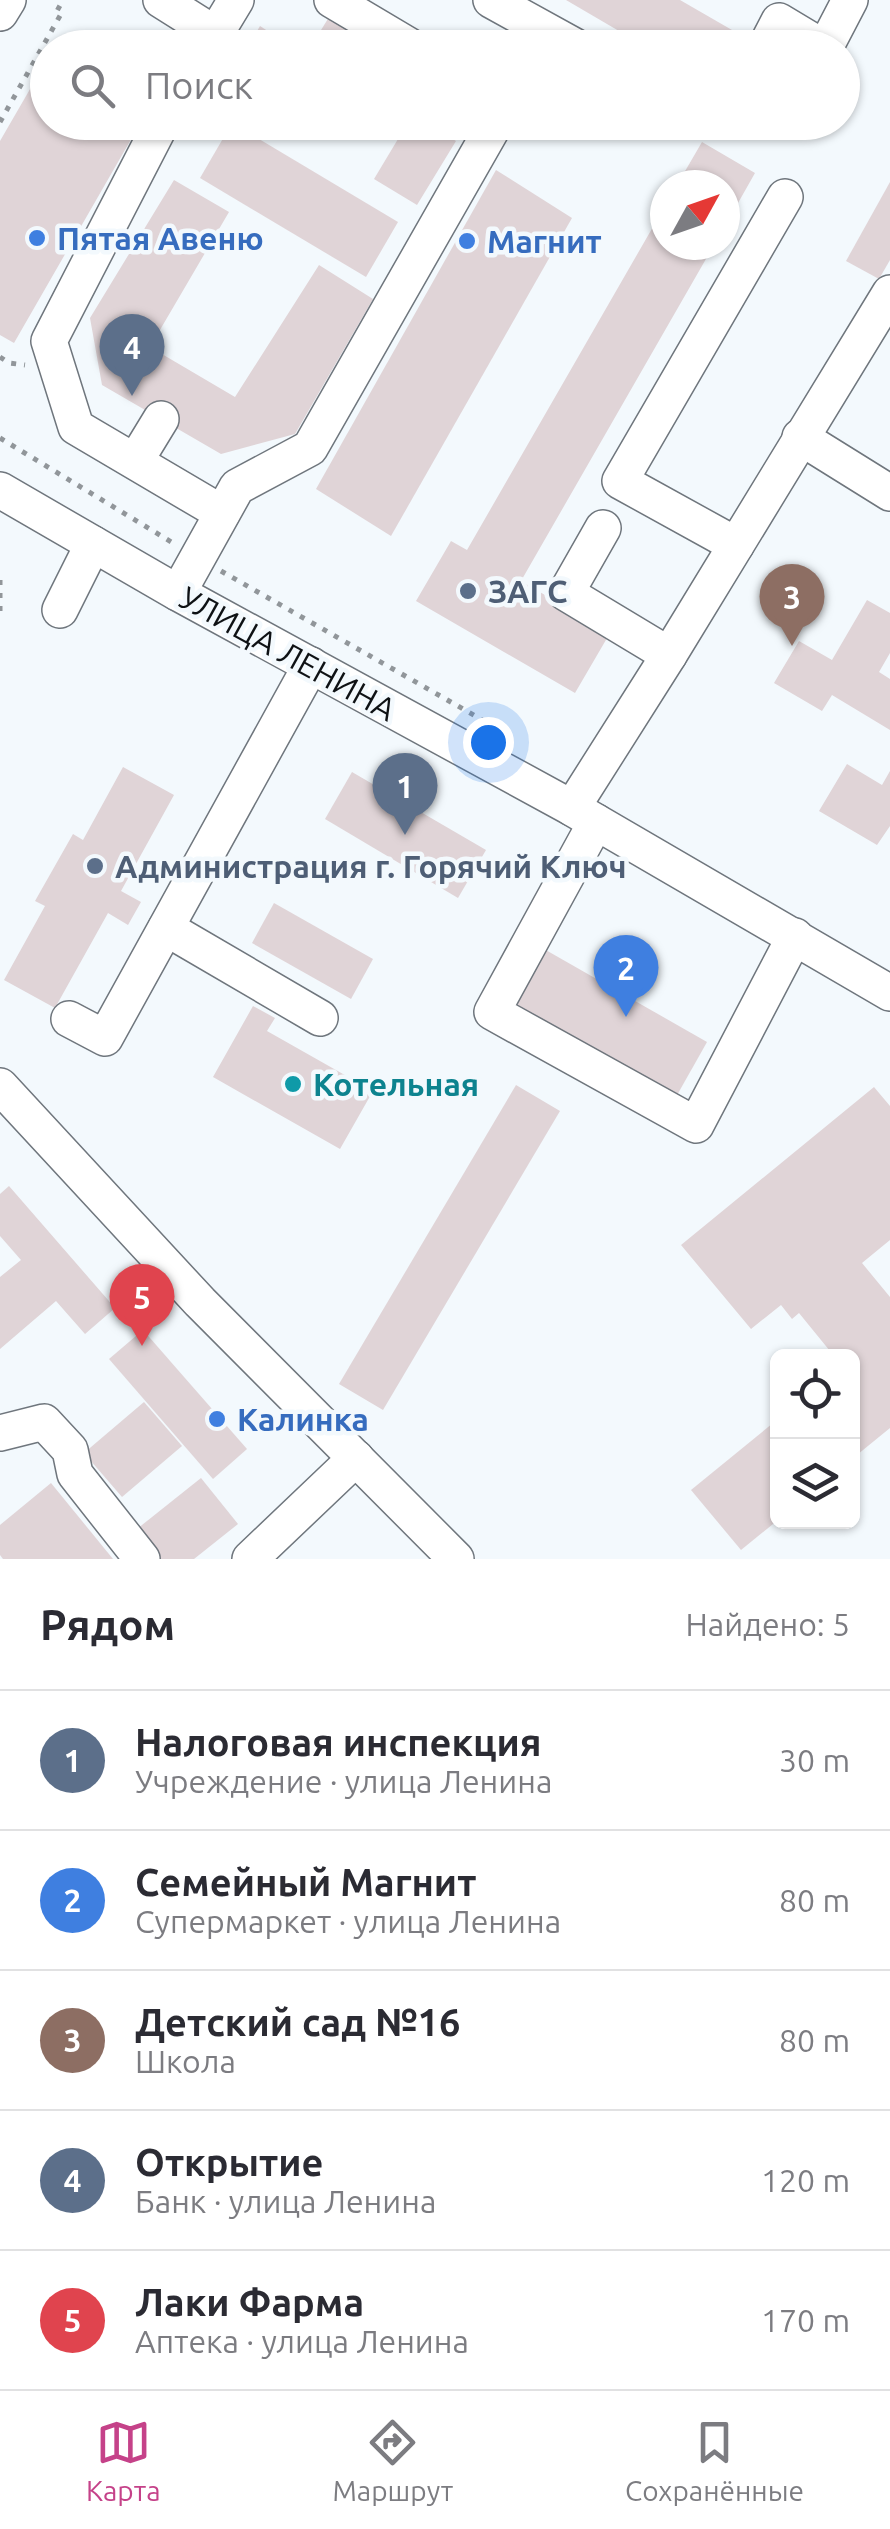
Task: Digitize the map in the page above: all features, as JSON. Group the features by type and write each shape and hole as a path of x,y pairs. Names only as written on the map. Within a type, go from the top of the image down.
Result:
{"street":[{"path":"0,13 8,0"},
{"path":"161,0 220,26 258,0"},
{"path":"332,0 383,30"},
{"path":"491,0 545,30"},
{"path":"834,30 850,0"},
{"path":"775,30 779,21 794,30"},
{"path":"153,140 49,341 76,426 136,460 215,540"},
{"path":"178,593 215,540 237,487 310,448 486,140"},
{"path":"736,545 620,481 785,197"},
{"path":"795,936 696,1125 492,1012 584,815 669,655 890,292"},
{"path":"136,460 160,418"},
{"path":"800,438 890,493"},
{"name":"УЛИЦА ЛЕНИНА","path":"0,490 178,593 584,815 890,993"},
{"path":"603,528 566,593 669,655"},
{"path":"60,610 93,544"},
{"path":"69,1019 105,1038 310,665"},
{"path":"166,928 320,1018"},
{"path":"0,1086 200,1302 456,1559"},
{"path":"0,1433 44,1422 70,1450 75,1474 142,1559"},
{"path":"250,1559 356,1458"}],"path":[{"path":"52,30 63,0"},
{"path":"0,122 30,69"},
{"path":"0,438 215,540 512,737"},
{"path":"0,580 0,614"}],"building":[{"path":"566,0 680,0 732,30 617,30"},
{"path":"334,9 369,30 321,30"},
{"name":"Пятая Авеню","path":"30,89 30,140 131,140 14,343 0,335 0,141"},
{"path":"222,140 261,140 398,222 366,277 200,178"},
{"path":"397,140 456,141 417,205 374,179"},
{"path":"702,142 755,173 740,200 740,170 686,170"},
{"path":"496,170 572,218 391,536 316,489"},
{"path":"174,180 229,212 150,347 235,397 319,265 373,299 295,434 221,454 102,385 90,318"},
{"path":"890,182 890,260 879,279 846,261"},
{"path":"650,232 650,260 705,260 521,581 610,633 575,693 416,601 451,541 467,550"},
{"path":"867,600 890,613 890,653 879,672 890,679 890,730 832,695 822,711 774,683 799,641 832,660"},
{"path":"847,764 882,785 890,771 890,826 877,845 819,811"},
{"name":"Администрация г. Горячий Ключ","path":"123,767 174,795 121,891 141,902 128,925 108,913 55,1008 4,980 45,906 35,901 73,834 83,840"},
{"path":"352,772 486,850 458,898 325,819"},
{"path":"274,903 373,959 351,999 252,943"},
{"path":"544,949 707,1042 676,1097 513,1003"},
{"name":"Котельная","path":"253,1006 275,1018 267,1031 373,1091 340,1149 213,1077"},
{"path":"516,1085 560,1111 383,1410 339,1384"},
{"path":"874,1087 890,1106 890,1240 862,1263 890,1297 890,1428 860,1452 860,1349 828,1349 799,1313 792,1319 781,1305 751,1329 681,1245"},
{"path":"9,1186 115,1308 85,1334 56,1301 0,1349 0,1277 21,1260 0,1236 0,1194"},
{"path":"143,1330 247,1449 213,1479 109,1359"},
{"path":"144,1402 182,1446 122,1497 84,1453"},
{"path":"770,1426 770,1526 741,1550 691,1490"},
{"path":"201,1478 238,1524 194,1559 161,1559 137,1529"},
{"path":"51,1483 113,1559 3,1559 0,1525"}],"place":[{"name":"Пятая Авеню","path":"37,238"},
{"name":"Магнит","path":"467,241"},
{"name":"Открытие","path":"132,396"},
{"name":"ЗАГС","path":"468,591"},
{"name":"Детский сад №16","path":"792,646"},
{"name":"Налоговая инспекция","path":"405,835"},
{"name":"Администрация г. Горячий Ключ","path":"95,866"},
{"name":"Семейный Магнит","path":"626,1017"},
{"name":"Котельная","path":"293,1084"},
{"name":"Лаки Фарма","path":"142,1346"},
{"name":"Калинка","path":"217,1419"}]}
